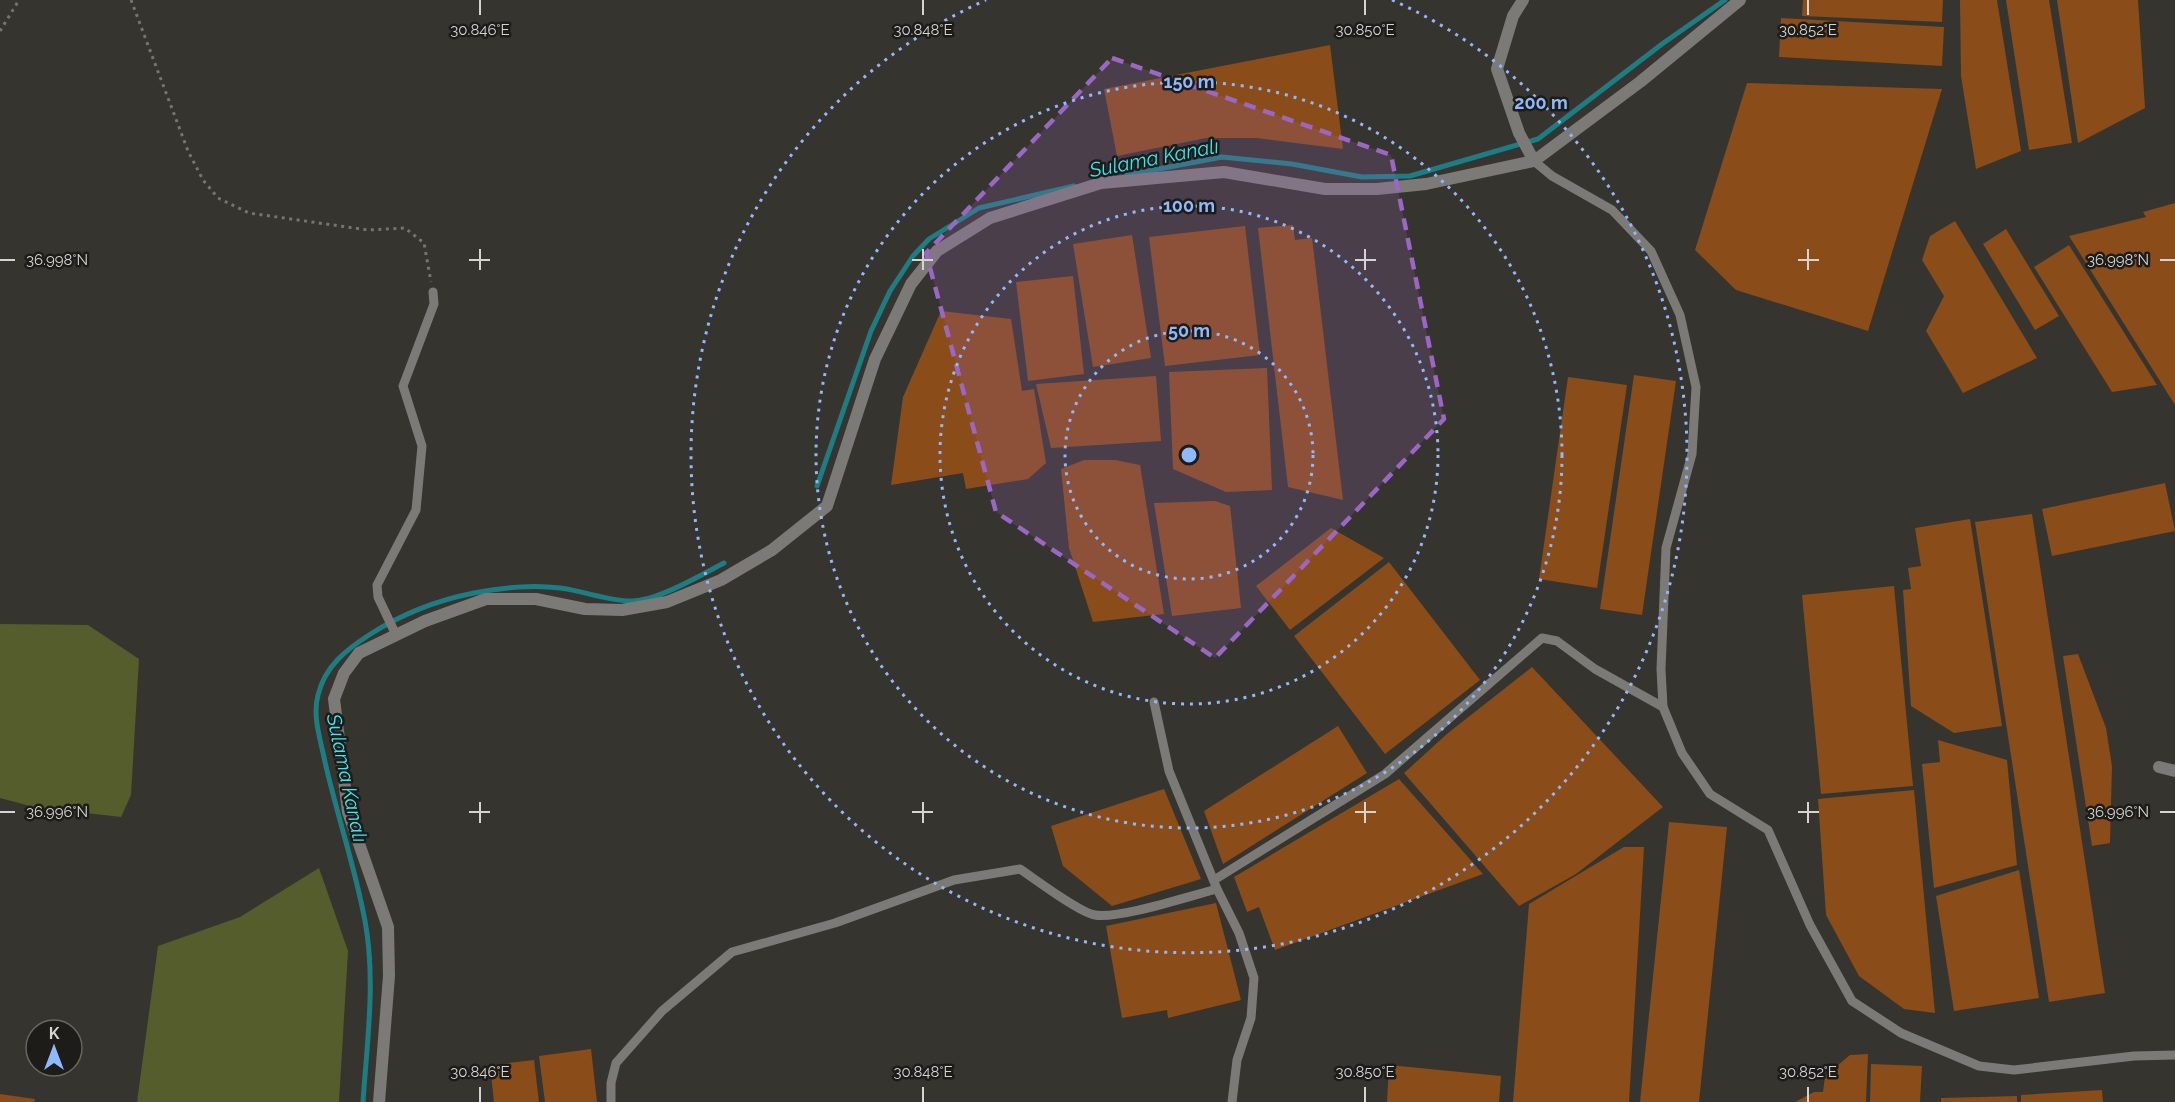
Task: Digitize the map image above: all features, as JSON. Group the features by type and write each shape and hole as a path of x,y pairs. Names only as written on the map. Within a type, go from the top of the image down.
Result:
{"street":[{"path":"1523,0 1513,16 1497,69 1519,133 1534,161"},
{"path":"379,1102 389,976 388,927 348,812 334,699 344,673 359,653 425,621 486,599 536,599 585,609 622,610 668,602 721,580 772,550 827,506 875,359 912,285 936,251 990,218 1101,183 1224,172 1325,189 1377,189 1426,184 1534,161 1640,82 1740,0"},
{"path":"2159,767 2175,771"}],"lane":[{"path":"1534,161 1552,176 1612,210 1651,251 1680,315 1696,387 1692,454 1666,548 1661,669 1663,708 1682,753 1710,794 1768,830 1810,925 1852,1001 1901,1033 1978,1066 2014,1070 2134,1056 2175,1055"},
{"path":"396,635 383,607 377,585 417,510 422,446 403,386 434,304 433,292"},
{"path":"611,1102 611,1083 616,1063 662,1011 732,952 835,923 954,880 1020,869 1075,907 1094,915 1115,915 1216,885 1385,774 1542,638 1557,641 1595,669 1663,708"},
{"path":"1154,702 1169,771 1216,885 1239,933 1254,978 1251,1018 1237,1060 1232,1102"}],"path":[{"path":"0,31 19,0"},
{"path":"131,0 188,151 202,180 218,198 249,213 368,230 405,228 424,243 433,292"}],"highlighted area":[{"path":"1112,58 1391,155 1444,419 1215,658 996,512 926,253"}],"green space":[{"path":"0,624 88,625 139,659 131,795 121,817 34,807 0,798"},
{"path":"319,868 348,951 339,1102 137,1102 158,946 240,917"}],"building":[{"path":"1803,0 1943,0 1942,22 1802,16"},
{"path":"1960,0 1997,0 2021,151 1976,169 1961,76"},
{"path":"2006,0 2049,0 2072,143 2029,150"},
{"path":"2057,0 2138,0 2145,108 2078,143"},
{"path":"1781,18 1944,27 1942,66 1779,57"},
{"path":"1330,45 1343,149 1257,138 1206,138 1117,156 1104,89"},
{"path":"1747,83 1942,89 1868,331 1736,290 1695,250"},
{"path":"2175,203 2175,405 2069,236 2146,217 2143,212"},
{"path":"1955,221 2037,358 1963,393 1926,331 1944,296 1922,260 1930,236"},
{"path":"1293,225 1295,240 1312,238 1343,500 1288,487 1258,228"},
{"path":"1245,226 1260,355 1165,366 1149,237"},
{"path":"2006,229 2059,316 2035,330 1983,244"},
{"path":"1132,235 1151,358 1093,367 1073,244"},
{"path":"2069,245 2157,385 2112,392 2034,267"},
{"path":"1073,276 1084,374 1028,381 1016,282"},
{"path":"941,311 1011,319 1022,391 1034,389 1046,463 1028,479 966,489 963,473 891,485 903,397"},
{"path":"1267,368 1272,490 1226,492 1173,469 1169,372"},
{"path":"1634,375 1676,381 1642,615 1600,609"},
{"path":"1156,376 1161,441 1051,448 1036,384"},
{"path":"1568,377 1627,385 1597,588 1539,579"},
{"path":"1084,460 1115,460 1140,465 1164,614 1093,622 1069,548 1061,469"},
{"path":"2165,483 2175,531 2052,556 2042,509"},
{"path":"1215,501 1230,506 1241,608 1172,616 1154,503"},
{"path":"2032,514 2105,993 2049,1002 1975,522"},
{"path":"1970,519 2002,726 1954,733 1911,706 1903,590 1911,589 1908,568 1921,566 1915,528"},
{"path":"1331,528 1384,558 1290,630 1256,586"},
{"path":"1389,562 1480,680 1385,754 1294,636"},
{"path":"1894,586 1913,786 1821,794 1802,595"},
{"path":"2078,654 2106,728 2112,766 2110,843 2092,846 2063,656"},
{"path":"1532,667 1663,807 1576,874 1519,906 1404,773 1448,733"},
{"path":"1338,726 1367,773 1223,864 1204,811"},
{"path":"1938,740 2007,760 2017,865 1934,888 1922,764 1940,762"},
{"path":"1399,779 1483,874 1275,950 1259,907 1247,912 1234,877"},
{"path":"1164,789 1201,879 1112,906 1063,866 1051,826"},
{"path":"1914,790 1935,1013 1904,1009 1859,976 1826,915 1818,799"},
{"path":"1669,822 1727,827 1699,1102 1640,1102"},
{"path":"1624,847 1644,847 1629,1102 1513,1102 1529,904"},
{"path":"2019,870 2039,998 1954,1011 1936,896"},
{"path":"1216,903 1241,1000 1168,1018 1167,1010 1122,1018 1106,926"},
{"path":"591,1049 597,1102 545,1102 539,1056"},
{"path":"1868,1054 1866,1102 1795,1102 1814,1092 1823,1092 1825,1076 1850,1055"},
{"path":"534,1060 539,1102 494,1102 490,1065"},
{"path":"1871,1064 1922,1066 1920,1102 1870,1102"},
{"path":"1389,1065 1501,1076 1499,1102 1387,1102"},
{"path":"2102,1090 2103,1102 2021,1102 2021,1095"},
{"path":"0,1094 35,1099 34,1102 0,1102"},
{"path":"2017,1096 2017,1102 1941,1102 1941,1098"}],"waterway":[{"name":"Sulama Kanalı","path":"1127,175 1222,157 1292,164 1362,177 1410,176 1538,139 1662,44 1725,0"},
{"name":"Sulama Kanalı","path":"817,486 871,331 890,291 913,256 929,239 979,208 1074,186"},
{"name":"Sulama Kanalı","path":"363,1102 370,1011 368,943 361,901 319,737 316,712 321,685 331,667 352,647 393,621 420,609 460,596 506,588 538,586 569,589 623,601 642,600 679,587 724,563"}]}
